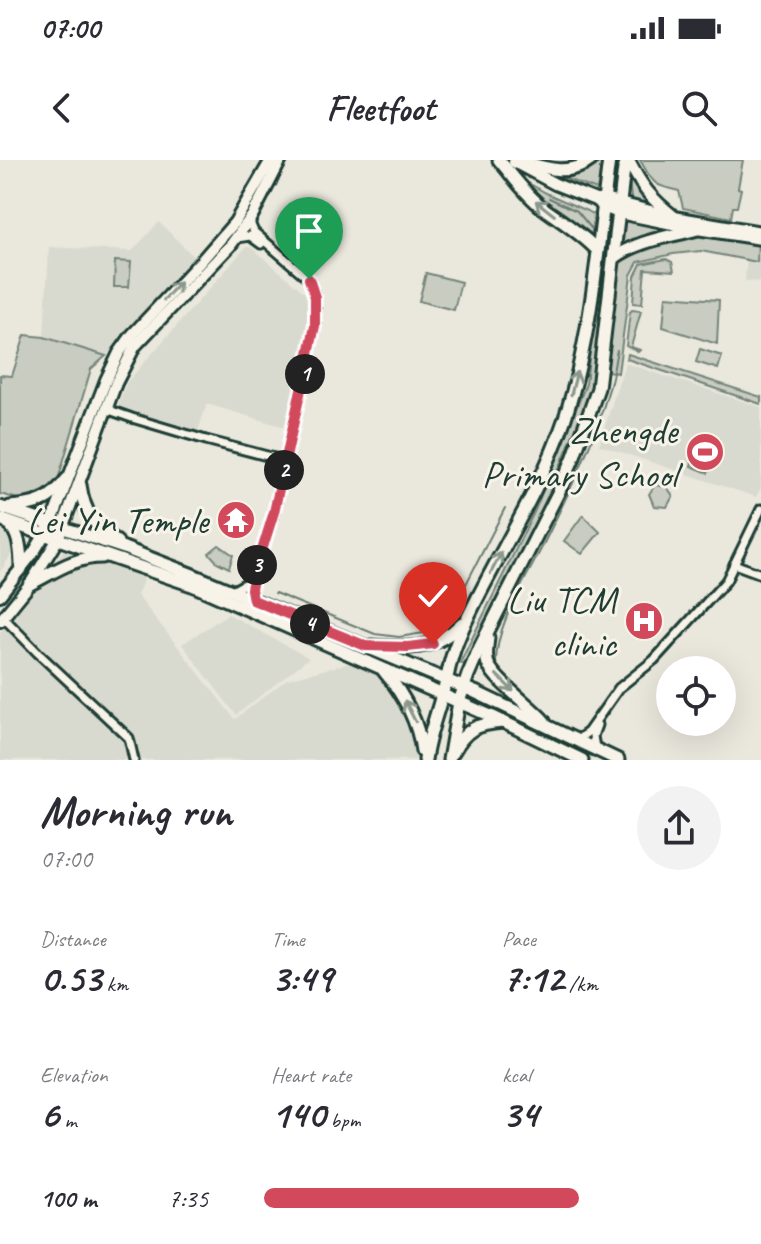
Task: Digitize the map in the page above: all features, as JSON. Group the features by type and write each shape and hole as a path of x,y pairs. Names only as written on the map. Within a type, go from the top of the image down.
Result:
{"main road":[{"path":"0,595 54,531 67,479 109,372 124,345 235,222 271,160"},
{"path":"2,619 30,584 54,531 80,485 116,383 135,346 236,238 252,216 281,160"},
{"path":"499,160 540,205 586,238 597,250"},
{"path":"514,160 560,170 582,166 591,160"},
{"path":"514,160 555,184 620,209 697,229 761,239"},
{"path":"424,760 451,658 565,418 589,312 601,202 609,160"},
{"path":"450,760 463,687 559,491 598,388 626,160"},
{"path":"626,160 653,200 674,217"},
{"path":"620,209 761,232"},
{"path":"614,258 641,244 697,229"},
{"path":"2,514 41,502 56,493 67,479"},
{"path":"80,485 89,516 97,527 124,548"},
{"path":"2,514 54,531 124,548 232,591 463,687 618,760"},
{"path":"2,514 11,524 19,543 21,569"},
{"path":"54,531 111,557 192,585 459,702 582,760"},
{"path":"30,584 80,560 111,557"},
{"path":"366,646 433,644 453,633 468,617"},
{"path":"490,629 486,651 489,666 549,726"},
{"path":"383,669 414,716 424,760"},
{"path":"450,760 468,731 482,724 503,722"}],"street":[{"path":"232,591 242,587 249,578 263,538 315,326 315,297 309,279 254,232 252,216"},
{"path":"236,238 250,236 276,254 306,281 312,294 311,325 274,512 253,579 253,600"},
{"path":"108,404 112,411 132,418 283,462"},
{"path":"104,416 111,414 197,441 283,462"},
{"path":"595,748 596,726 622,690 679,640 729,583 761,509"},
{"path":"577,740 588,732 619,688 654,660 726,581 761,520"},
{"path":"736,564 761,574"},
{"path":"2,619 129,738 134,760"}],"shaded area":[{"path":"602,160 597,190 528,165 550,170"},
{"path":"640,160 743,160 738,188 741,189 731,218 683,208 679,191 655,182"},
{"path":"628,169 642,192 661,211 631,199"},
{"path":"516,176 594,214 591,238 543,203"},
{"path":"621,220 758,240 757,262 701,251 638,262 631,275 618,373 603,370"},
{"path":"159,222 195,258 106,356 44,337 49,247 132,251"},
{"path":"603,242 609,243 593,386 541,513 465,665 460,663 535,510 586,384"},
{"path":"246,247 251,247 305,293 309,309 288,428 207,404 198,431 117,407 127,382"},
{"path":"747,256 761,257 761,282 745,281"},
{"path":"666,259 672,262 674,271 645,269 642,304 633,303 635,276 641,264"},
{"path":"115,261 131,262 129,287 114,287"},
{"path":"426,273 461,282 454,310 419,301"},
{"path":"666,296 719,300 717,344 663,327"},
{"path":"632,310 641,311 631,347 640,350 638,352 626,346"},
{"path":"25,335 44,337 106,356 91,369 56,486 22,500 0,494 0,375 12,376"},
{"path":"700,349 722,356 718,369 696,362"},
{"path":"628,354 761,397 761,404 627,359"},
{"path":"625,363 761,407 761,488 756,497 599,445"},
{"name":"Zhengde Primary School","path":"702,434 719,439 708,473 691,466"},
{"path":"655,485 667,487 673,496 667,507 654,506 649,494"},
{"path":"583,515 600,532 582,554 564,541"},
{"path":"0,530 23,537 0,572"},
{"path":"219,545 233,555 229,568 209,553"},
{"path":"66,547 146,574 137,595 235,719 287,679 354,662 380,675 394,692 413,731 415,760 0,760 0,632"},
{"path":"228,614 309,658 236,715 182,644"}],"waterway":[{"path":"549,198 577,211 591,228"},
{"path":"496,663 506,617 570,489 595,431 611,382 617,350"},
{"path":"275,593 375,634 399,637 436,631 460,596 505,508"}],"place":[{"name":"Zhengde Primary School","path":"705,452"},
{"name":"Lei Yin Temple","path":"236,520"},
{"name":"Liu TCM clinic","path":"644,621"}],"route":[{"path":"309,279 315,297 315,326 274,512 253,579 253,600 366,646 422,647 433,644"}]}
